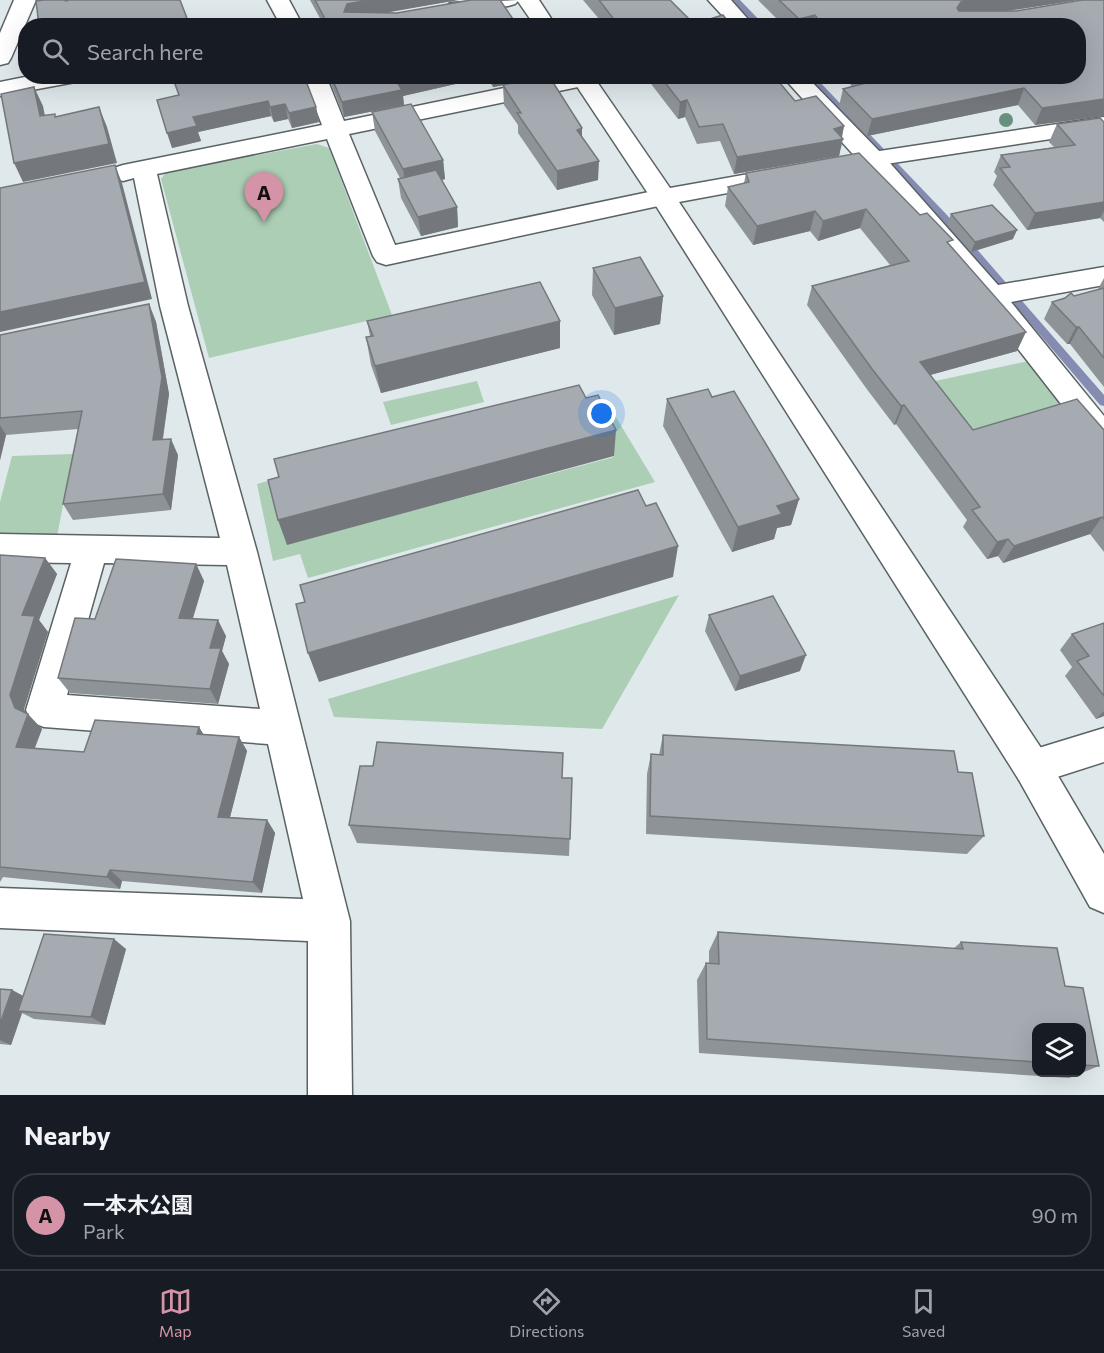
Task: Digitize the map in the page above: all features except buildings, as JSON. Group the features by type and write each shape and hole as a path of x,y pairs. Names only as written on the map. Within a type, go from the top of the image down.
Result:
{"street":[{"path":"0,58 25,0"},
{"path":"278,0 288,18"},
{"path":"438,10 508,0"},
{"path":"528,0 540,18"},
{"path":"718,0 736,18"},
{"path":"0,88 23,84"},
{"path":"317,84 386,256 663,197 873,159 1104,124"},
{"path":"100,178 317,135 334,128 552,84"},
{"path":"586,84 663,197 1032,767 1104,893"},
{"path":"801,84 873,159 957,253 1104,437"},
{"path":"144,170 163,308 240,552 329,921 330,1095"},
{"path":"991,296 1104,276"},
{"path":"0,548 240,552"},
{"path":"91,551 44,710 281,728"},
{"path":"1032,767 1104,745"},
{"path":"0,908 329,921"}],"green space":[{"path":"317,144 329,148 392,315 209,358 161,179 166,172"},
{"path":"1029,361 1071,410 968,440 926,383"},
{"path":"477,381 484,402 391,425 383,402"},
{"path":"614,414 655,482 308,578 300,554 273,561 257,484 278,478 287,544 614,457 597,422"},
{"path":"73,454 57,536 0,533 0,502 12,456"},
{"path":"679,595 602,729 334,717 328,699"}],"waterway":[{"path":"736,0 753,18"},
{"path":"817,84 944,217 1104,402"}],"place":[{"name":"一本木公園","path":"264,222"}]}
